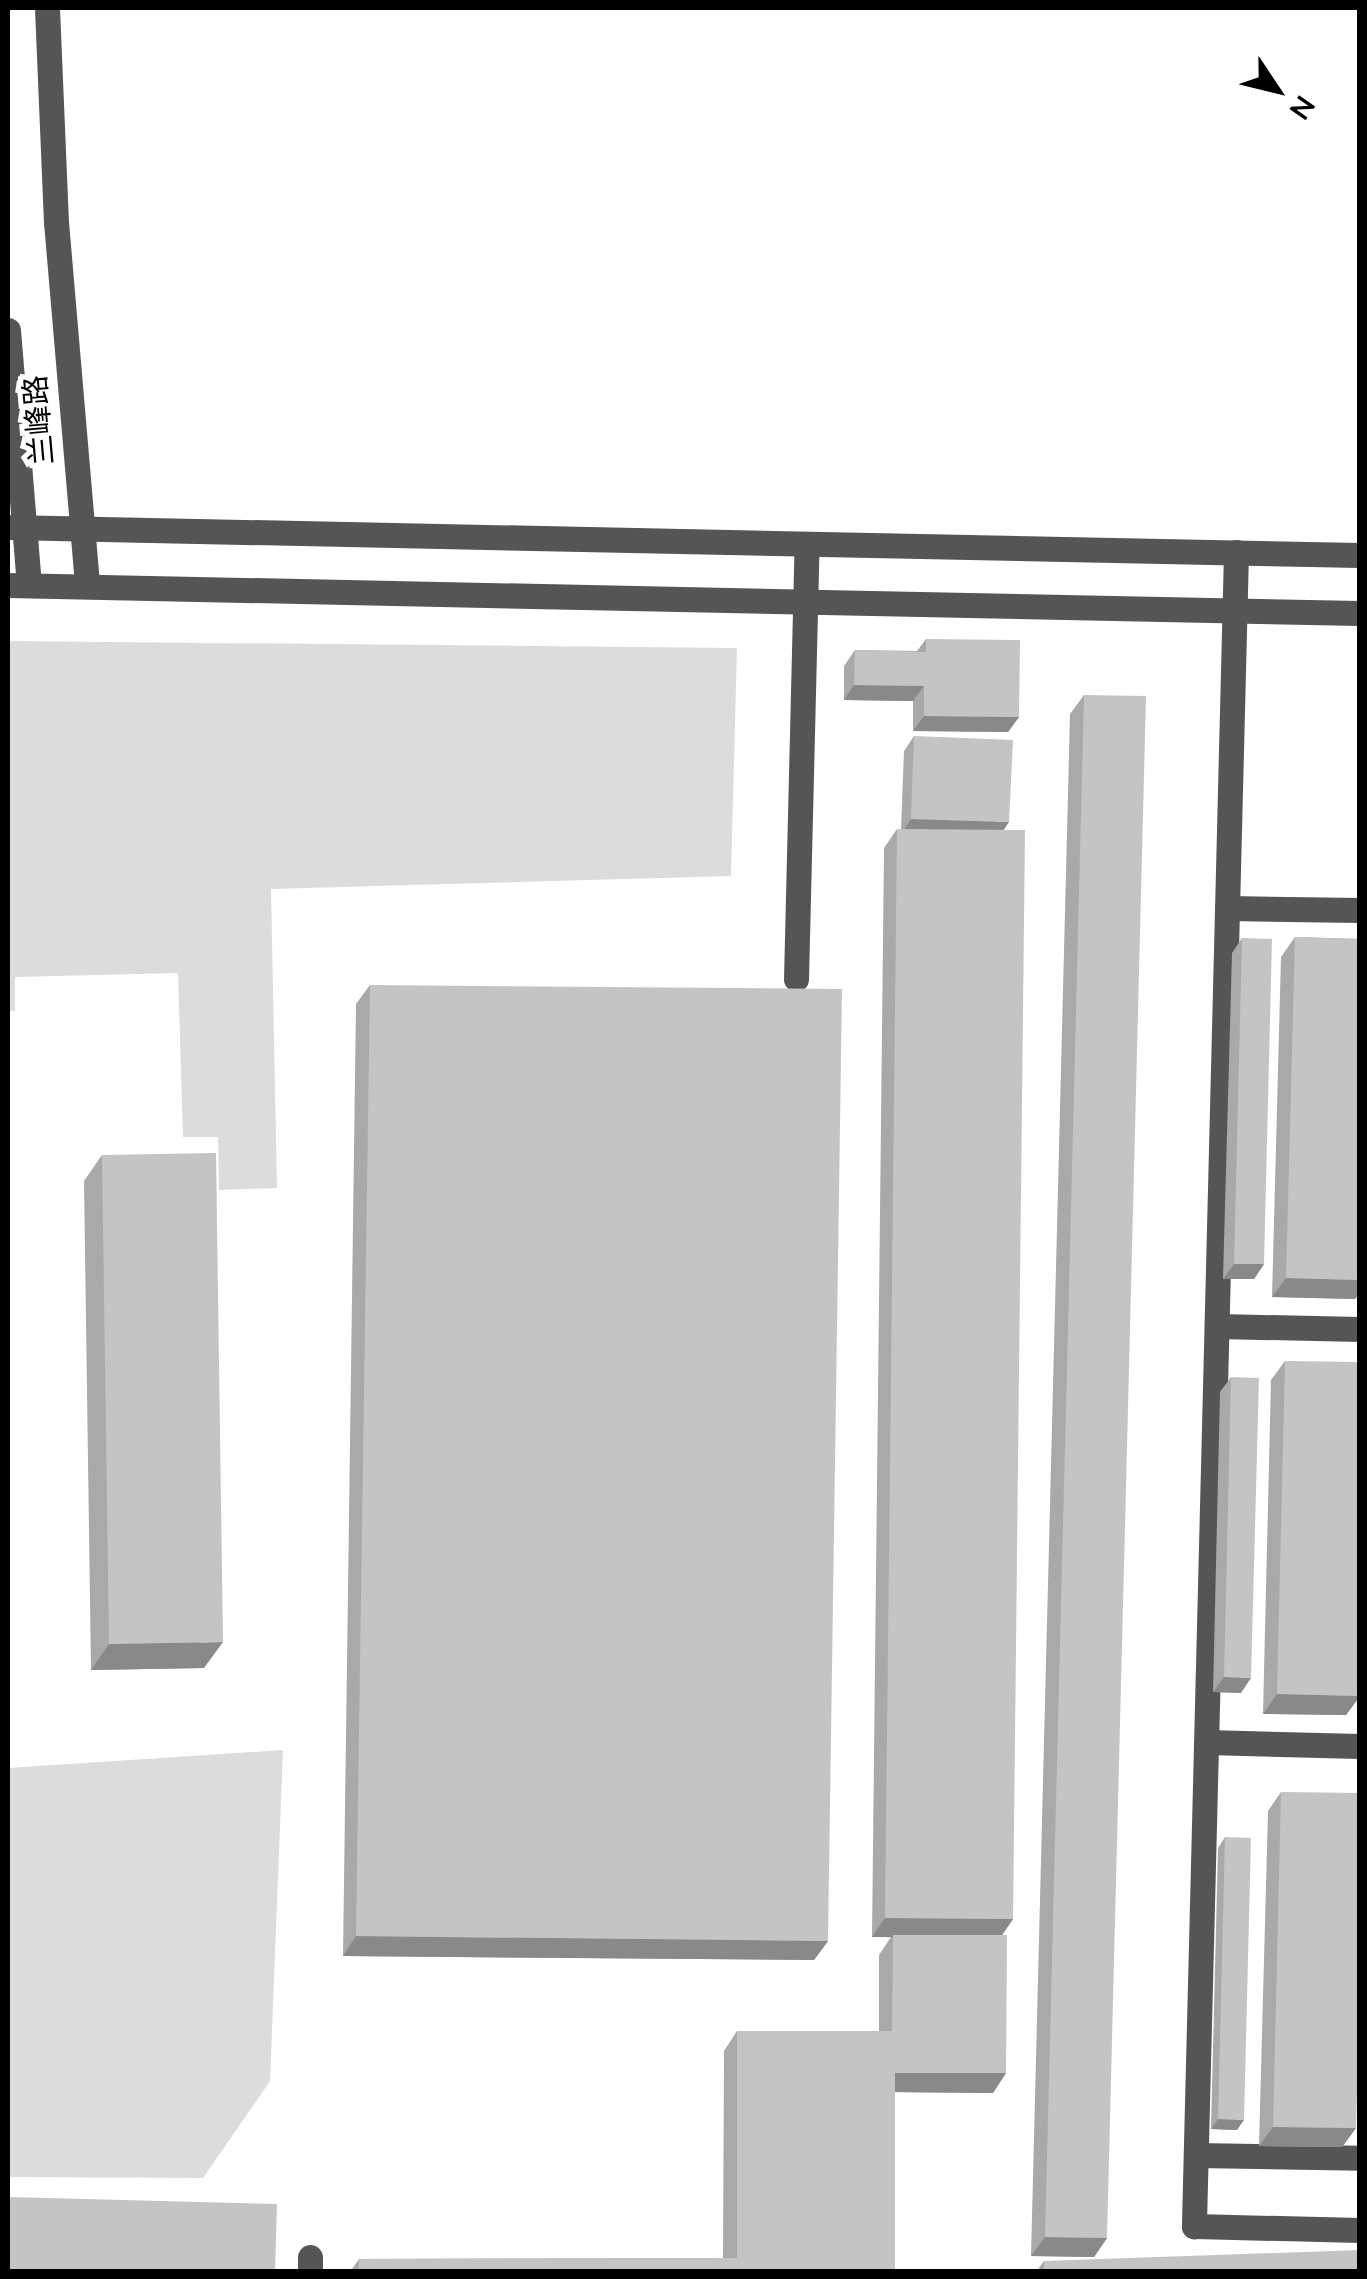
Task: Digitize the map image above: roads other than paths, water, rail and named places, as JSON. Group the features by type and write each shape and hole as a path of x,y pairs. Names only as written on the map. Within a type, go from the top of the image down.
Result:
{"street":[{"name":"兰峰路","path":"46,8 56,222 87,586"},
{"name":"兰峰路","path":"8,330 18,585"},
{"path":"16,527 1360,555"},
{"path":"796,979 807,544"},
{"path":"1236,552 1194,2226 1360,2230"},
{"path":"18,585 1360,613"},
{"path":"1227,908 1360,910"},
{"path":"1217,1326 1360,1329"},
{"path":"1206,1742 1360,1746"},
{"path":"1196,2155 1360,2158"}]}
